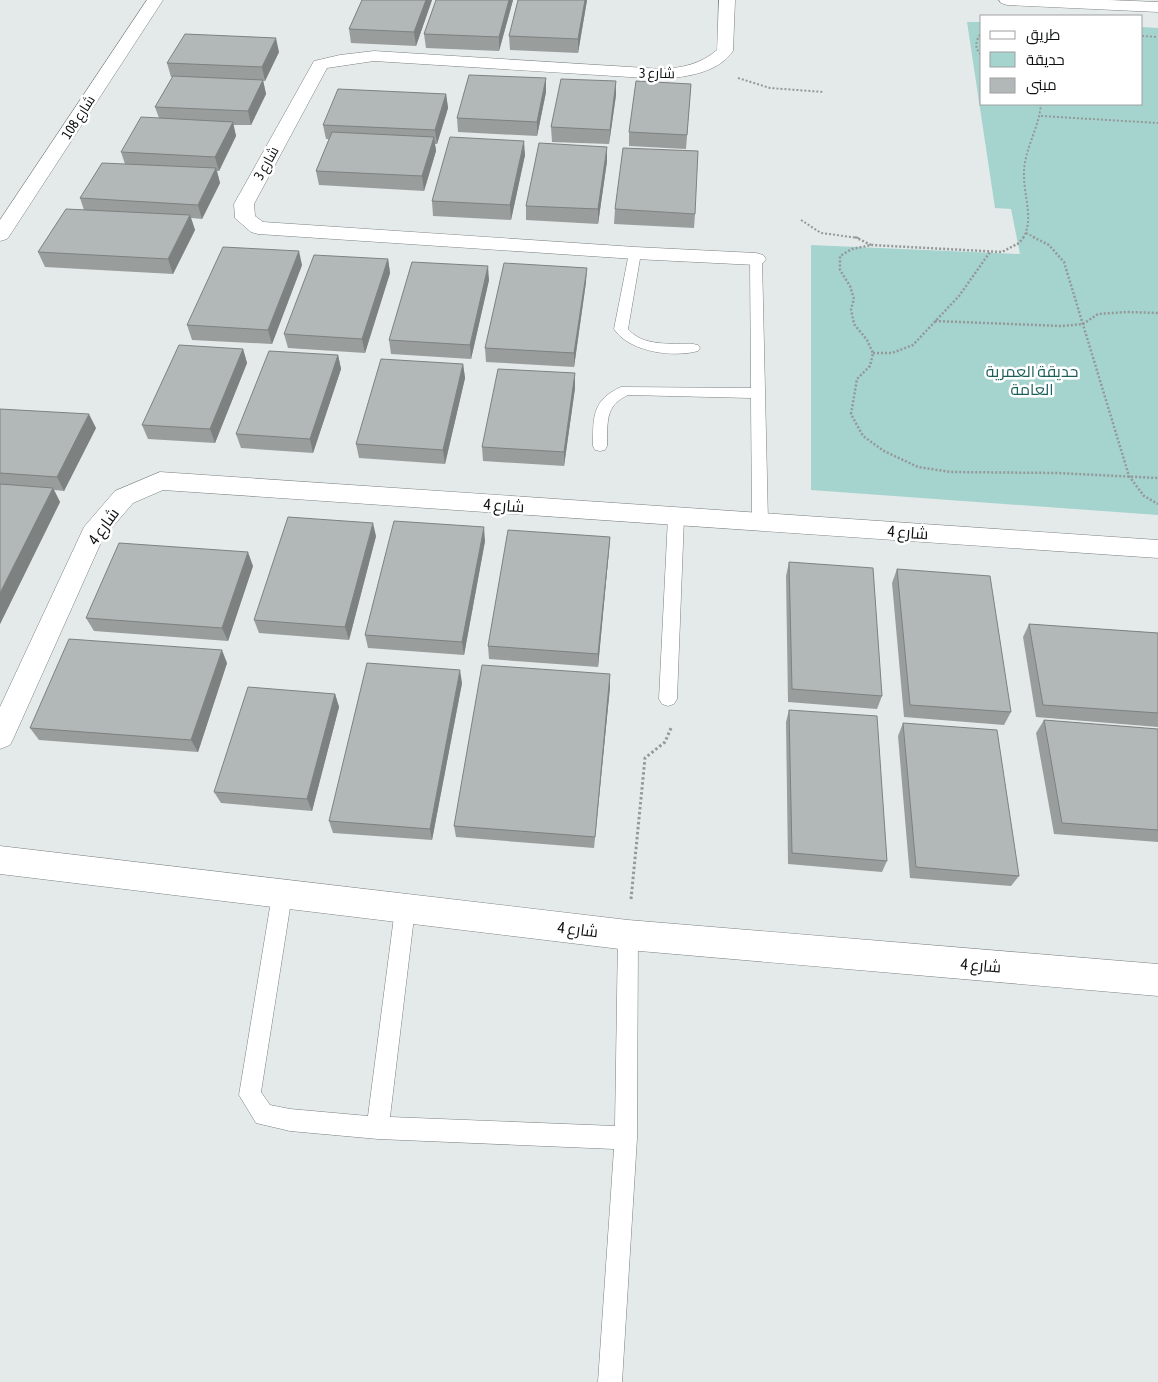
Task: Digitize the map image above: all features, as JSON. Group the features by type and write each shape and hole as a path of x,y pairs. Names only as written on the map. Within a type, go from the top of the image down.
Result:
{"street":[{"name":"شارع 108","path":"0,235 155,0"},
{"path":"716,61 725,51 728,0"},
{"path":"1007,0 1083,2 1158,7"},
{"name":"شارع 3","path":"716,61 683,73 662,74 374,56 340,60 320,65 244,204 246,218 258,228 635,253 756,259"},
{"name":"شارع 4","path":"0,737 93,533 124,497 160,481 1158,549"},
{"name":"شارع 4","path":"0,860 282,895 628,934 1158,980"}],"lane":[{"path":"635,253 621,329 625,335 635,342 649,346 694,348"},
{"path":"756,259 760,522"},
{"path":"600,446 602,413 606,401 613,395 626,390 758,393"},
{"path":"668,699 676,517"},
{"path":"282,895 250,1095 264,1115 290,1120 378,1128 626,1138"},
{"path":"378,1128 405,909"},
{"path":"610,1382 626,1138 628,934"}],"path":[{"path":"980,34 976,41 977,51 980,54"},
{"path":"1143,36 1158,37"},
{"path":"716,61 735,77 758,88 780,91 824,92"},
{"path":"1041,105 1041,116 1027,150 1023,175 1029,217 1026,234 1019,243 1009,250 990,252 871,245 852,249 840,256 840,270 850,286 854,299 851,309 854,324 867,340 873,353 870,366 857,380 851,414 863,436 884,451 918,467 951,472 1057,473 1158,478"},
{"path":"1041,116 1158,123"},
{"path":"801,220 813,230 822,234 848,234 861,238 871,245"},
{"path":"1026,234 1049,246 1064,262 1129,476 1144,496 1158,504"},
{"path":"873,353 892,353 912,345 960,296 990,252"},
{"path":"935,322 1062,326 1083,324 1098,314 1158,313"},
{"path":"628,934 645,758 655,748 665,743 671,731 668,699"}],"green space":[{"name":"حديقة العمرية العامة","path":"967,22 980,22 980,105 1143,105 1143,27 1158,28 1158,515 811,490 811,245 1020,254 1011,209 995,208"}],"building":[{"path":"362,0 426,0 414,32 349,29"},
{"path":"436,0 509,0 499,37 424,34"},
{"path":"518,0 585,0 578,39 509,36"},
{"path":"185,34 276,38 262,67 167,63"},
{"path":"469,75 546,78 537,122 457,118"},
{"path":"173,76 263,80 248,111 155,107"},
{"path":"561,79 616,81 610,130 551,127"},
{"path":"636,81 691,84 687,135 629,132"},
{"path":"338,89 446,94 435,130 323,125"},
{"path":"141,117 233,122 215,157 121,152"},
{"path":"332,132 434,137 422,176 316,171"},
{"path":"450,137 524,141 510,205 432,201"},
{"path":"539,143 607,147 598,209 526,206"},
{"path":"623,148 698,151 695,214 615,209"},
{"path":"102,163 216,168 198,205 80,198"},
{"path":"66,209 190,215 168,259 38,252"},
{"path":"223,247 299,251 268,330 187,325"},
{"path":"314,255 388,259 362,339 284,334"},
{"path":"412,262 488,266 470,345 389,340"},
{"path":"504,263 587,268 574,353 485,348"},
{"path":"179,345 243,349 210,429 142,425"},
{"path":"269,351 338,355 310,439 236,434"},
{"path":"381,359 463,364 443,450 356,444"},
{"path":"498,369 575,373 564,452 482,447"},
{"path":"0,409 89,414 57,477 0,473"},
{"path":"0,484 53,488 0,593"},
{"path":"288,517 373,523 345,627 254,620"},
{"path":"394,521 484,527 462,642 365,635"},
{"path":"508,530 610,537 598,654 488,646"},
{"path":"119,543 248,552 222,628 86,618"},
{"path":"789,562 873,568 882,696 792,689"},
{"path":"897,569 990,576 1011,712 910,705"},
{"path":"1029,624 1158,633 1158,713 1043,705"},
{"path":"69,639 222,650 191,740 30,728"},
{"path":"367,663 460,670 430,829 329,821"},
{"path":"482,665 610,674 595,837 454,826"},
{"path":"248,687 335,694 307,799 214,792"},
{"path":"789,710 877,716 887,861 792,853"},
{"path":"1044,720 1158,729 1158,830 1062,823"},
{"path":"903,723 997,730 1019,876 916,867"}]}
